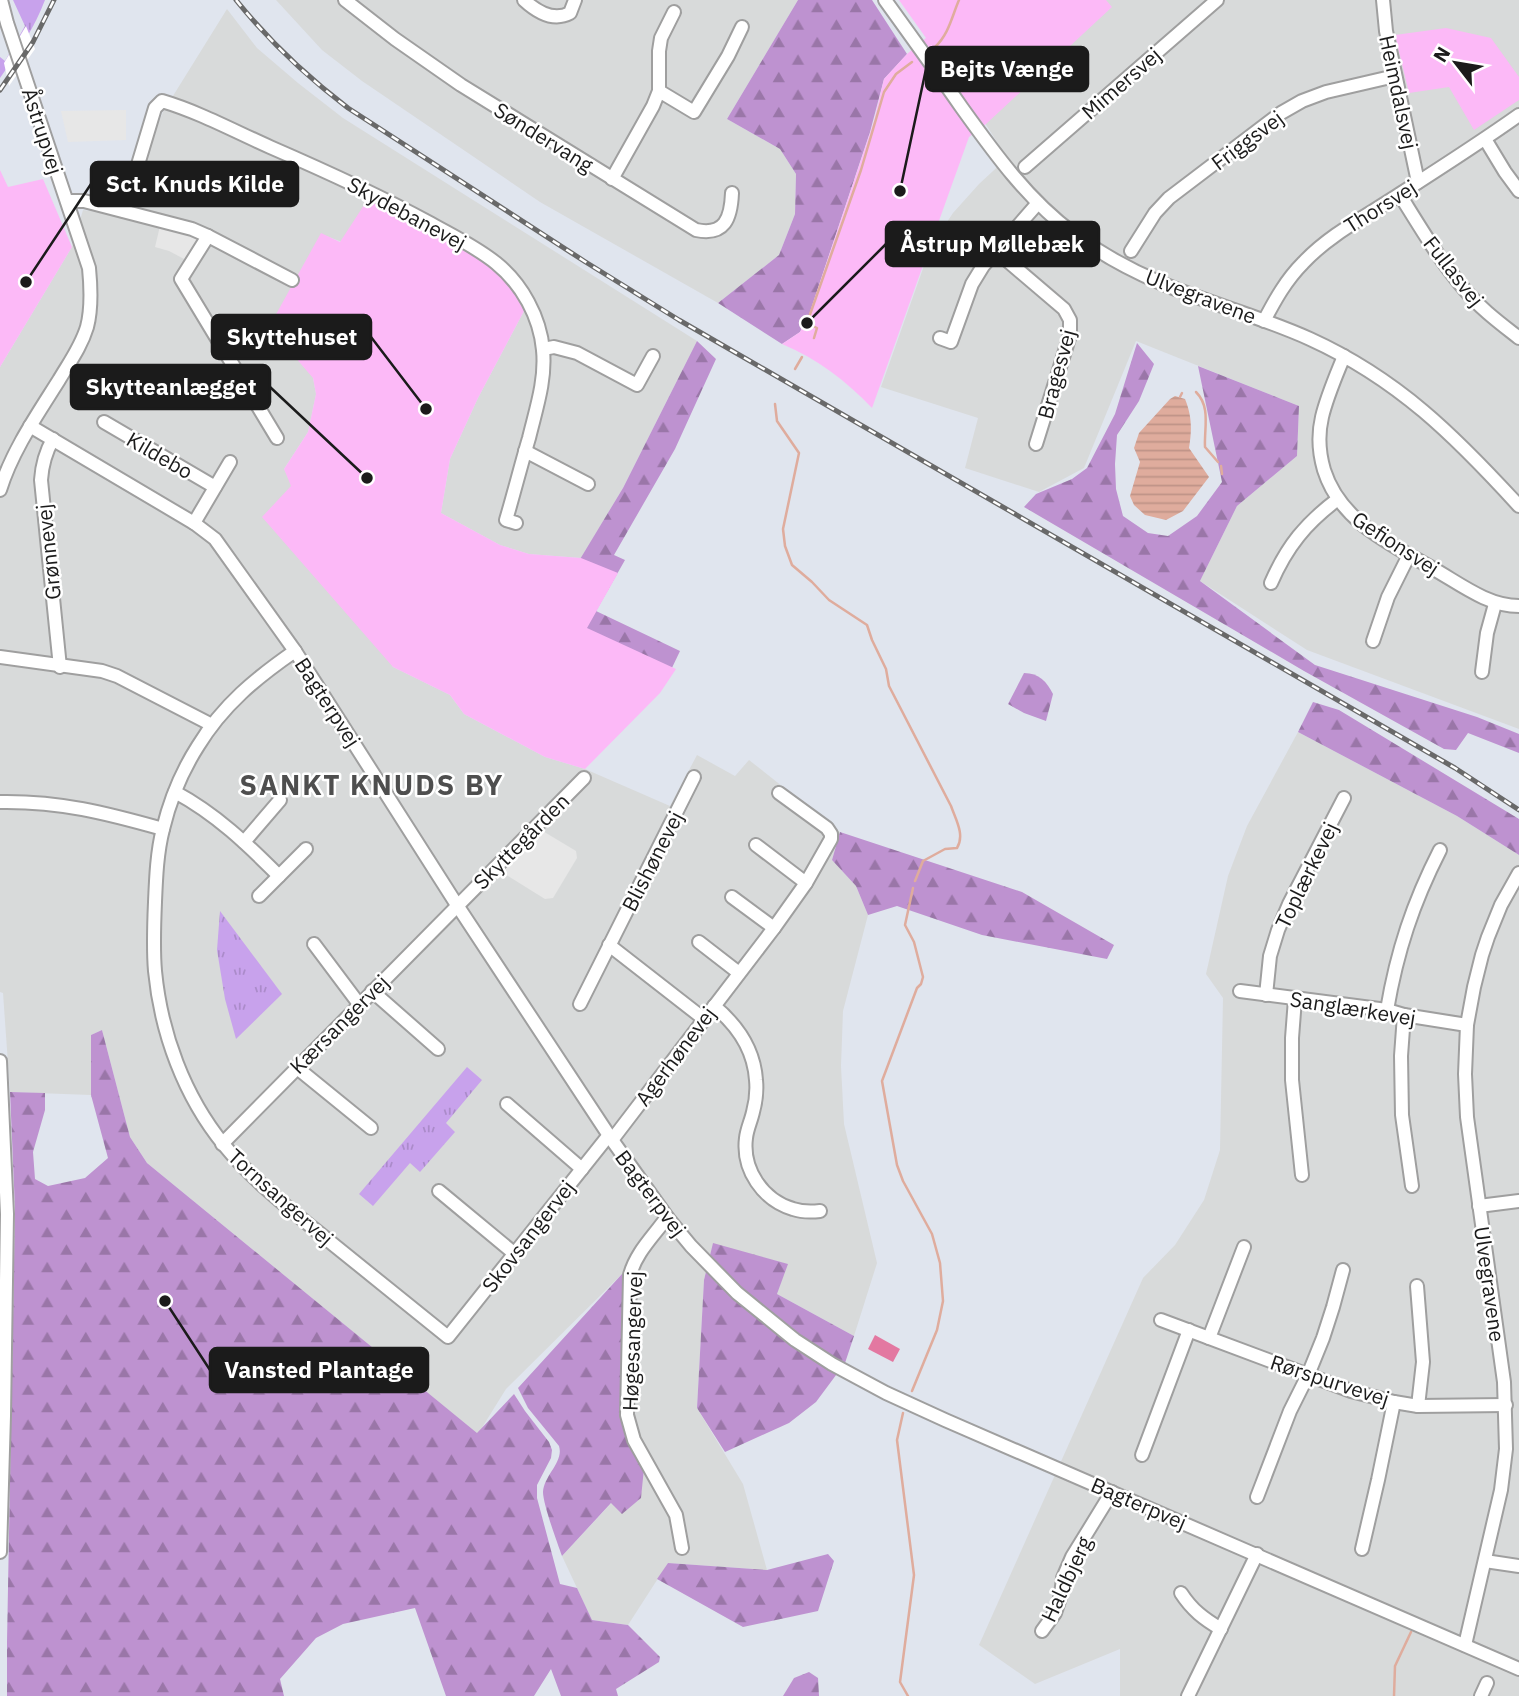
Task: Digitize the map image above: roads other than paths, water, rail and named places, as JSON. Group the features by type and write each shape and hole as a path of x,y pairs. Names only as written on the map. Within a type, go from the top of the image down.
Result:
{"street":[{"name":"Åstrupvej","path":"0,490 5,474 30,426 78,350 90,313 91,290 89,268 1,0"},
{"name":"Søndervang","path":"345,0 428,63 696,230 714,231 722,226 731,211 732,193"},
{"path":"524,0 542,13 551,17 562,17 570,13 575,0"},
{"name":"Ulvegravene","path":"885,0 1002,163 1038,204 1072,233 1118,263 1161,284 1310,339 1344,356 1389,384 1422,409 1472,455 1519,506"},
{"name":"Mimersvej","path":"1026,167 1217,0"},
{"name":"Heimdalsvej","path":"1383,0 1386,31 1418,183"},
{"path":"612,179 659,91 661,38 674,12"},
{"path":"659,91 694,111 728,56 742,27"},
{"name":"Friggsvej","path":"1131,251 1155,213 1169,198 1281,113 1326,92 1395,76"},
{"name":"Skydebanevej","path":"124,211 155,108 162,101 335,175 389,202 497,264 523,293 539,330 543,349 544,372 540,396 506,520 516,523"},
{"name":"Thorsvej","path":"1264,321 1288,280 1320,246 1519,115"},
{"path":"1485,139 1519,191"},
{"name":"Fullasvej","path":"1400,195 1443,262 1465,290 1488,314 1519,338"},
{"path":"66,201 84,201 175,224 208,236 292,280"},
{"path":"940,338 951,342 972,284 996,251 1038,204"},
{"path":"208,236 181,279 277,439"},
{"name":"Bragesvej","path":"996,251 1064,309 1070,320 1070,335 1036,444"},
{"path":"543,349 554,347 577,353 637,386 653,356"},
{"name":"Gefionsvej","path":"1344,356 1322,418 1320,439 1322,460 1338,499 1365,527 1409,555 1495,604 1519,606"},
{"name":"Kildebo","path":"104,422 215,487"},
{"name":"Bagterpvej","path":"30,426 194,523 215,539 295,651 457,905 610,1137 667,1217 696,1252 737,1293 795,1340 832,1364 886,1393 1519,1669"},
{"name":"Grønnevej","path":"52,439 41,466 41,480 60,667"},
{"path":"525,451 588,484"},
{"name":"Kildebo","path":"194,523 230,462"},
{"path":"1271,583 1279,563 1297,537 1319,513 1338,499"},
{"path":"1373,641 1388,597 1409,555"},
{"path":"1482,672 1487,633 1495,604"},
{"name":"Tornsangervej","path":"295,651 245,688 212,726 197,747 175,792 163,829 157,862 154,932 160,1007 183,1079 222,1144 249,1174 286,1207 448,1337"},
{"path":"0,657 102,671 117,676 212,726"},
{"name":"Blishønevej","path":"580,1004 694,777"},
{"name":"Skyttegården","path":"457,905 584,778"},
{"path":"175,792 222,822 279,876"},
{"name":"Agerhønevej","path":"610,1137 774,928 806,883 831,839 827,828 779,793"},
{"name":"Toplærkevej","path":"1266,995 1270,956 1278,930 1344,798"},
{"path":"244,842 280,800"},
{"path":"0,802 76,807 163,829"},
{"path":"756,845 806,883"},
{"path":"259,896 306,849"},
{"path":"1387,1010 1401,943 1425,880 1440,850"},
{"name":"Ulvegravene","path":"1465,1644 1501,1490 1506,1449 1504,1382 1467,1117 1466,1025 1482,955 1501,905 1519,873"},
{"name":"Ulvegravene","path":"1494,923 1519,890"},
{"path":"732,897 774,928"},
{"name":"Kærsangervej","path":"222,1144 457,905"},
{"path":"699,942 739,973"},
{"path":"314,944 359,1004"},
{"path":"609,945 704,1019"},
{"path":"372,991 438,1048"},
{"name":"Sanglærkevej","path":"1240,991 1387,1010 1404,1016 1466,1025"},
{"path":"1295,999 1292,1080 1302,1175"},
{"path":"714,1006 727,1017 747,1044 756,1077 756,1094 745,1149 752,1175 769,1197 781,1204 807,1212 820,1212"},
{"path":"1404,1016 1401,1056 1402,1115 1412,1186"},
{"path":"0,1061 7,1214 0,1552"},
{"path":"296,1067 372,1128"},
{"path":"507,1104 582,1168"},
{"name":"Skovsangervej","path":"448,1337 582,1168 610,1137"},
{"path":"439,1191 514,1254"},
{"path":"1479,1206 1519,1201"},
{"name":"Høgesangervej","path":"667,1217 643,1247 630,1275 627,1415 634,1440 676,1515 682,1548"},
{"path":"1209,1338 1244,1247"},
{"path":"1257,1497 1334,1307 1343,1270"},
{"path":"1417,1286 1423,1362 1418,1406"},
{"name":"Rørspurvevej","path":"1161,1320 1351,1391 1394,1402 1418,1406 1506,1405"},
{"path":"1142,1455 1189,1330"},
{"path":"1362,1549 1394,1402"},
{"name":"Haldbjerg","path":"1042,1631 1055,1613 1063,1578 1072,1557 1112,1492"},
{"path":"1188,1696 1257,1554"},
{"path":"1485,1561 1519,1566"},
{"path":"1181,1593 1201,1617 1221,1629"},
{"path":"1481,1696 1487,1683"}],"waterway":[{"path":"935,47 947,31 959,0"},
{"path":"814,338 817,328 807,323 861,170 884,92 896,74 912,62"},
{"path":"795,369 802,357"},
{"path":"1196,392 1204,404 1205,447 1218,462"},
{"path":"1180,397 1182,393"},
{"path":"775,404 777,421 799,453 783,529 785,546 792,565 829,600 867,625 886,669 889,686 951,806 959,827 957,848 945,849 923,861 915,881"},
{"path":"1221,466 1222,474"},
{"path":"912,1391 937,1330 943,1301 940,1263 932,1234 897,1165 882,1081 923,977 914,942 905,925 913,888"},
{"path":"903,1413 897,1440 914,1575 900,1682 908,1696"},
{"path":"1394,1696 1395,1666 1411,1632"}],"railway":[{"path":"0,90 33,42 54,0"},
{"path":"236,0 289,57 348,108 584,261 679,320 1455,768 1519,810"}],"place":[{"name":"Bejts Vænge","path":"900,191"},
{"name":"Sct. Knuds Kilde","path":"26,282"},
{"name":"Åstrup Møllebæk","path":"807,323"},
{"name":"Skyttehuset","path":"426,409"},
{"name":"Skytteanlægget","path":"367,478"},
{"name":"Vansted Plantage","path":"165,1301"}],"district":[{"name":"SANKT KNUDS BY","path":"372,784"}]}
